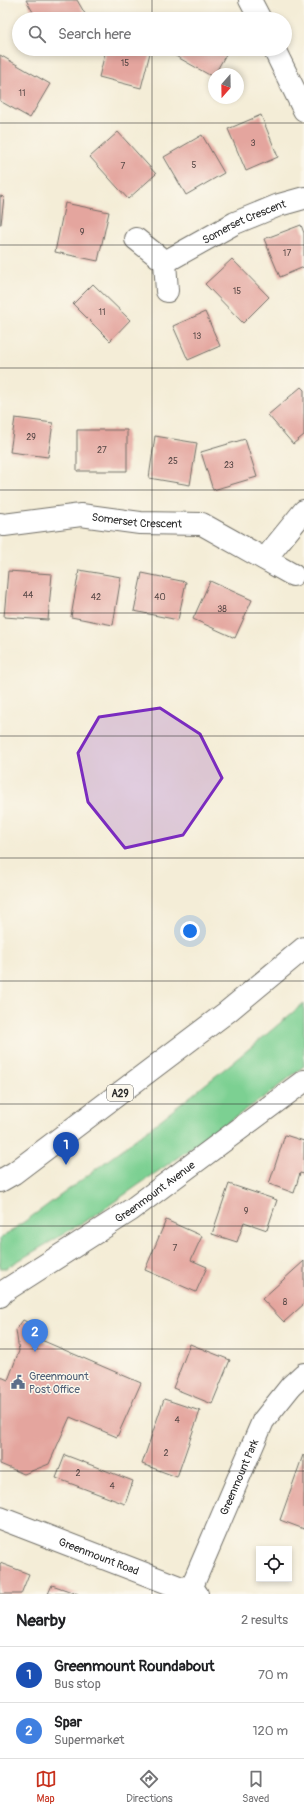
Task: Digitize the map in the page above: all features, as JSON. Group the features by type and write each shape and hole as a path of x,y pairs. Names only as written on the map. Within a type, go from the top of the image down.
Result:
{"main road":[{"path":"250,0 256,12"},
{"path":"277,56 304,110"},
{"name":"Somerset Crescent","path":"165,262 235,223 279,205 304,198"},
{"path":"136,239 165,262 167,291"},
{"path":"265,559 304,511"},
{"name":"Somerset Crescent","path":"0,524 4,525 81,515 140,523 202,524 293,575"},
{"name":"A29","path":"0,1181 14,1173 220,1017 304,948"},
{"name":"Greenmount Avenue","path":"0,1296 16,1284 131,1210 304,1081"},
{"name":"Greenmount Park","path":"194,1593 263,1421 291,1386 304,1374"},
{"name":"Greenmount Road","path":"0,1518 194,1593"}],"highlighted area":[{"path":"160,708 200,734 222,778 183,835 125,848 88,802 78,753 99,717"}],"green space":[{"path":"304,1003 304,1066 270,1093 94,1216 6,1268 0,1268 0,1239 78,1183 155,1124"}],"building":[{"path":"26,0 77,0 84,12 33,12"},
{"path":"0,55 50,84 30,118 0,101"},
{"path":"104,56 149,56 141,88 99,77"},
{"path":"176,56 225,56 218,68 208,68 208,74"},
{"path":"261,115 278,157 246,171 228,129"},
{"path":"118,132 156,174 128,199 90,157"},
{"path":"202,135 224,173 186,195 164,157"},
{"path":"0,196 4,197 1,224 0,224"},
{"path":"65,203 109,212 98,261 55,252"},
{"path":"301,225 304,233 304,267 280,277 264,239"},
{"path":"232,259 269,297 243,323 205,284"},
{"path":"93,284 130,320 110,341 73,304"},
{"path":"205,312 220,346 188,360 173,326"},
{"path":"301,387 304,390 304,435 293,444 268,415"},
{"path":"15,418 53,423 48,457 10,452"},
{"path":"77,430 127,430 127,471 77,471"},
{"path":"155,436 197,443 190,485 149,478"},
{"path":"245,439 257,477 213,490 201,452"},
{"path":"79,570 121,577 113,625 71,617"},
{"path":"8,571 52,574 48,620 4,617"},
{"path":"142,573 186,582 178,620 134,611"},
{"path":"210,581 252,600 235,638 193,619"},
{"path":"285,1135 304,1141 304,1174 300,1173 294,1193 269,1184"},
{"path":"229,1184 277,1200 267,1230 244,1222 237,1242 212,1234"},
{"path":"166,1220 202,1236 191,1260 207,1267 196,1292 145,1270"},
{"path":"304,1261 304,1304 284,1322 262,1299"},
{"path":"23,1320 37,1327 39,1339 141,1383 117,1437 70,1417 49,1464 24,1474 0,1464 0,1378 1,1377 8,1380 19,1351 16,1330"},
{"path":"190,1344 230,1360 212,1404 173,1388"},
{"path":"164,1399 200,1411 177,1477 142,1464"},
{"path":"65,1455 133,1481 125,1504 56,1478"},
{"path":"303,1455 304,1456 304,1529 280,1520"},
{"path":"0,1563 29,1574 21,1594 0,1594"},
{"path":"52,1585 78,1594 48,1594"}],"place":[{"name":"Greenmount Roundabout","path":"66,1165"},
{"name":"Spar","path":"35,1352"},
{"name":"Greenmount Post Office","path":"18,1382"}]}
